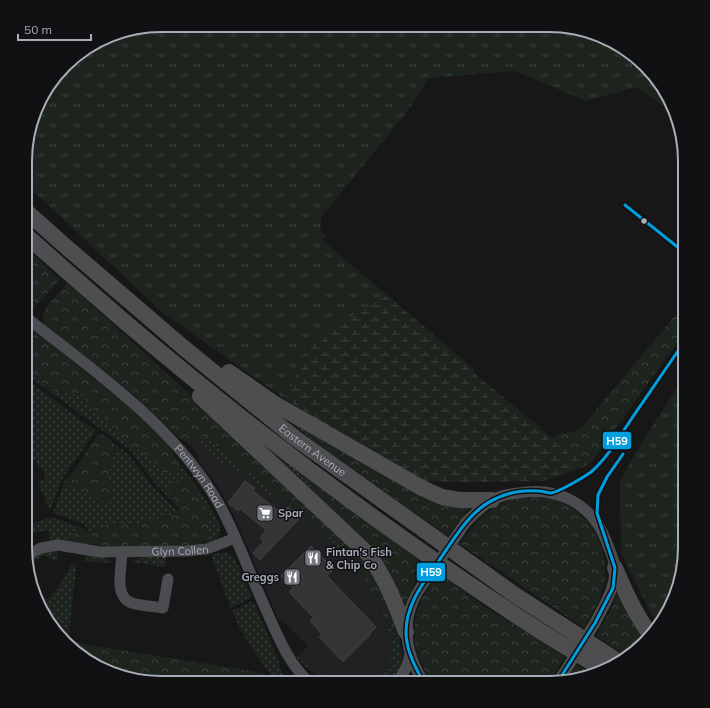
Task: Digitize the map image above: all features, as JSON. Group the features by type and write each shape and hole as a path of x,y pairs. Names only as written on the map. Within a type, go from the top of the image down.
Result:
{"highway":[{"name":"Eastern Avenue","path":"32,216 184,348 295,438 515,595 614,659"},
{"name":"Eastern Avenue","path":"32,240 172,361 284,452 392,531 506,609 598,666"},
{"path":"184,348 214,361 275,404 422,488 442,497 459,500 492,500"},
{"path":"172,361 192,388 369,555 380,571 392,594 406,632"},
{"path":"615,568 632,606 647,630"}],"street":[{"name":"Pentwyn Road","path":"32,322 126,396 151,418 180,449 207,485 219,504 280,640 299,673 302,676"},
{"path":"420,676 410,654 406,632 410,609 418,591 466,522 476,511 492,500 513,494 537,491 566,497 592,515 604,534 615,568 613,588 595,623 562,675"},
{"name":"Glyn Collen","path":"32,553 41,548 58,545 94,551 122,552 198,550 217,546 235,538"},
{"path":"122,552 120,587 123,597 131,603 163,608 168,579"},
{"path":"401,676 408,666 410,654"}],"shaded area":[{"path":"198,438 225,466 226,465 231,469 233,467 238,469 323,535 351,561 365,580 388,626 398,654 381,676 324,676 299,656 308,646 281,619 279,621 236,520 218,487 197,458 199,456 187,442"}],"green space":[{"path":"161,32 549,32 574,34 591,39 614,49 634,64 646,76 661,96 674,127 675,130 664,106 636,87 586,101 515,71 429,78 406,113 322,216 320,230 326,235 322,240 387,295 311,341 285,399 162,312 32,190 34,136 36,127 49,96 59,82 82,59 96,49 127,36"},
{"path":"32,253 60,280 32,310"},
{"path":"68,283 220,422 367,561 389,606 396,625 398,635 396,638 390,625 388,626 365,580 339,545 205,436 187,442 180,439 133,394 44,325 43,315 47,306"},
{"path":"387,295 475,370 474,373 554,439 589,465 543,481 422,481 360,446 285,399 311,341"},
{"path":"678,312 678,342 589,465 554,439 561,432 566,433 580,429"},
{"path":"32,327 88,374 116,395 166,439 181,471 179,473 172,474 163,472 148,455 128,445 116,433 104,416 90,406 82,393 70,394 57,392 32,377"},
{"path":"32,377 57,392 70,394 82,393 90,406 104,416 116,433 128,445 148,455 163,472 179,473 181,471 174,456 214,513 220,529 218,537 207,543 206,540 210,515 200,499 169,496 179,509 154,482 131,451 32,380"},
{"path":"32,385 96,431 62,479 50,511 38,482 46,478 41,467 39,467 32,458"},
{"path":"678,387 678,556 676,572 671,589 661,612 655,621 621,553 620,481 640,445"},
{"path":"288,419 326,443 323,448 287,420"},
{"path":"99,433 109,438 116,447 110,468 109,479 111,500 107,504 67,484 66,482"},
{"path":"204,436 339,545 351,561 323,535 238,470 233,467 232,470 227,465 225,466 208,450 205,451 202,447 203,444 198,438"},
{"path":"325,443 379,472 470,506 448,536 323,448"},
{"path":"115,444 128,454 153,487 177,511 175,515 153,518 141,524 106,525 89,532 84,524 53,513 65,480 68,477 66,482 67,484 107,504 111,500 109,479 110,468 116,447"},
{"path":"263,444 316,485 309,489"},
{"path":"190,480 210,515 207,539 199,545 187,547 124,548 72,542 70,540 73,535 80,530 89,532 106,525 141,524 153,518 175,515 179,509 172,499 170,491 171,488 178,482"},
{"path":"316,485 427,566 415,582 402,610 309,489"},
{"path":"528,497 550,499 568,505 591,526 601,545 605,565 604,587 594,611 584,628 460,544 473,526 496,506 516,499"},
{"path":"51,517 86,531 80,530 72,542 51,541 48,530 35,533 32,531 32,524"},
{"path":"58,549 57,562 44,555 33,562 32,560 45,553"},
{"path":"225,552 235,558 251,596 249,599 231,608 211,555"},
{"path":"87,556 104,558 113,563 83,561"},
{"path":"145,557 166,557 165,567 132,562 133,560"},
{"path":"72,564 76,564 69,633 67,635 49,612 46,604 51,595 58,588"},
{"path":"439,573 497,615 532,634 565,657 553,676 428,676 417,653 414,632 418,610 428,589"},
{"path":"617,590 630,618 642,636 623,653 596,636 612,608"},
{"path":"250,602 254,603 273,647 283,676 271,676 246,639 232,611"},
{"path":"389,625 396,638 398,635 402,655 401,664 395,676 376,676 385,670 389,664 391,656"},
{"path":"75,643 264,673 266,676 152,676 136,674 119,669 96,659"},
{"path":"299,655 318,672 325,676 318,676 305,666 297,657"},
{"path":"577,665 587,671 583,672 571,674"}],"building":[{"path":"245,481 255,488 253,491 283,514 288,507 300,518 260,560 253,553 264,541 260,538 266,530 240,509 238,511 228,503"},
{"path":"311,546 334,569 327,576 376,627 343,662 319,637 322,634 310,621 313,617 289,592 293,588 281,576"}],"transit line":[{"name":"H59","path":"625,205 678,247"},
{"name":"H59","path":"420,676 409,652 406,639 409,611 417,593 458,532 479,509 497,498 507,494 523,491 555,492 591,472 612,448 678,351"},
{"name":"H59","path":"562,676 595,623 613,588 615,568 597,513 598,495 607,477 623,454"}],"place":[{"name":"Spar","path":"265,513"},
{"name":"Fintan's Fish & Chip Co","path":"313,558"},
{"name":"Greggs","path":"292,577"}]}
